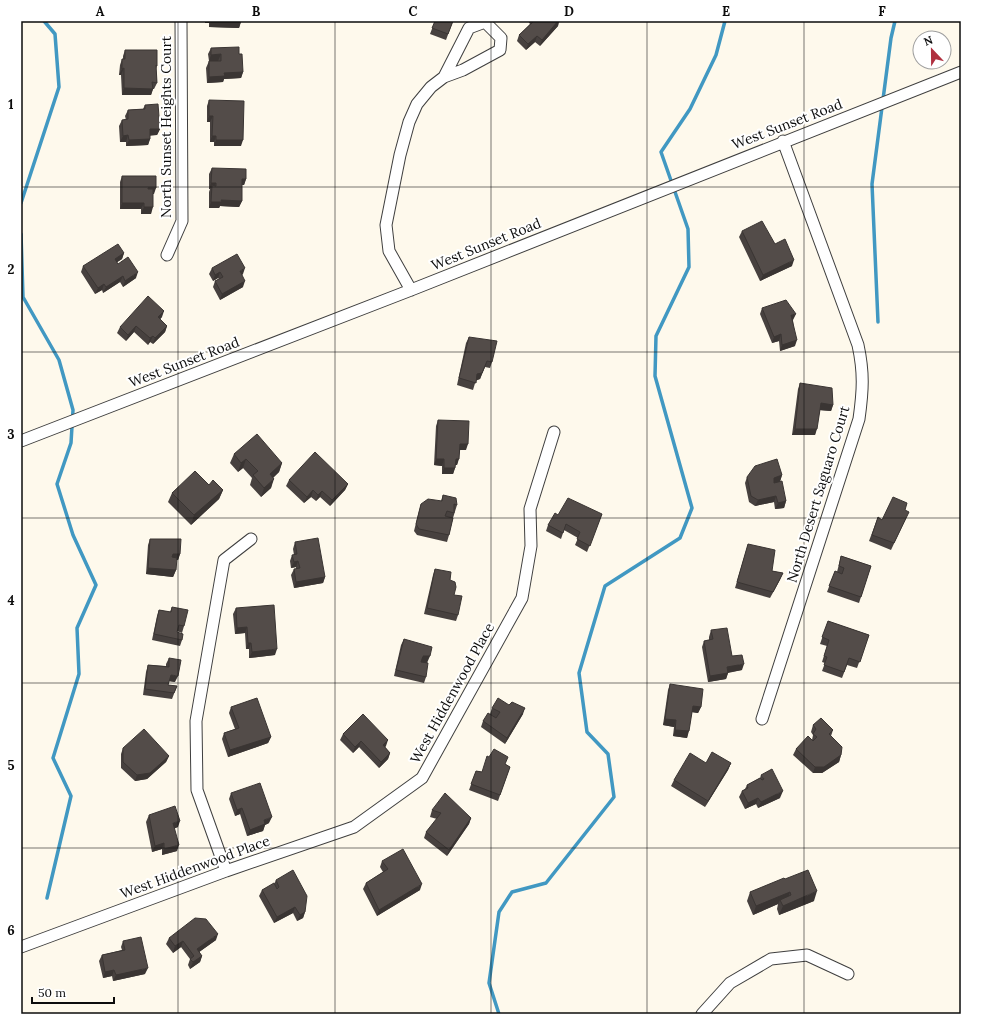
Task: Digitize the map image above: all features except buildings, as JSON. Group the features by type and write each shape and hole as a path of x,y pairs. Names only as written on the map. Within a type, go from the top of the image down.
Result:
{"street":[{"name":"North Sunset Heights Court","path":"166,254 182,221 181,21"},
{"path":"411,290 388,250 386,225 400,155 409,122 417,104 431,87 444,77 463,70 500,50 501,38 485,22 469,28 444,77"},
{"name":"West Sunset Road","path":"21,441 411,290 961,72"},
{"name":"North Desert Saguaro Court","path":"762,719 859,419 863,393 862,365 858,345 783,142"},
{"name":"West Hiddenwood Place","path":"21,947 226,871 354,827 422,778 522,598 531,546 530,509 554,432"},
{"path":"226,871 197,790 196,721 224,560 250,539"},
{"path":"702,1014 730,983 771,959 807,955 848,974"}],"waterway":[{"path":"21,203 59,87 55,34 44,21"},
{"path":"499,1014 489,983 499,912 512,892 546,883 614,797 608,754 587,732 579,673 605,586 680,538 692,508 655,376 656,336 689,267 688,229 661,152 690,109 716,55 725,21"},
{"path":"878,322 872,184 891,38 895,21"},
{"path":"21,234 23,297 59,360 73,410 71,443 57,484 73,535 96,585 77,628 79,674 53,758 71,796 47,898"}]}
